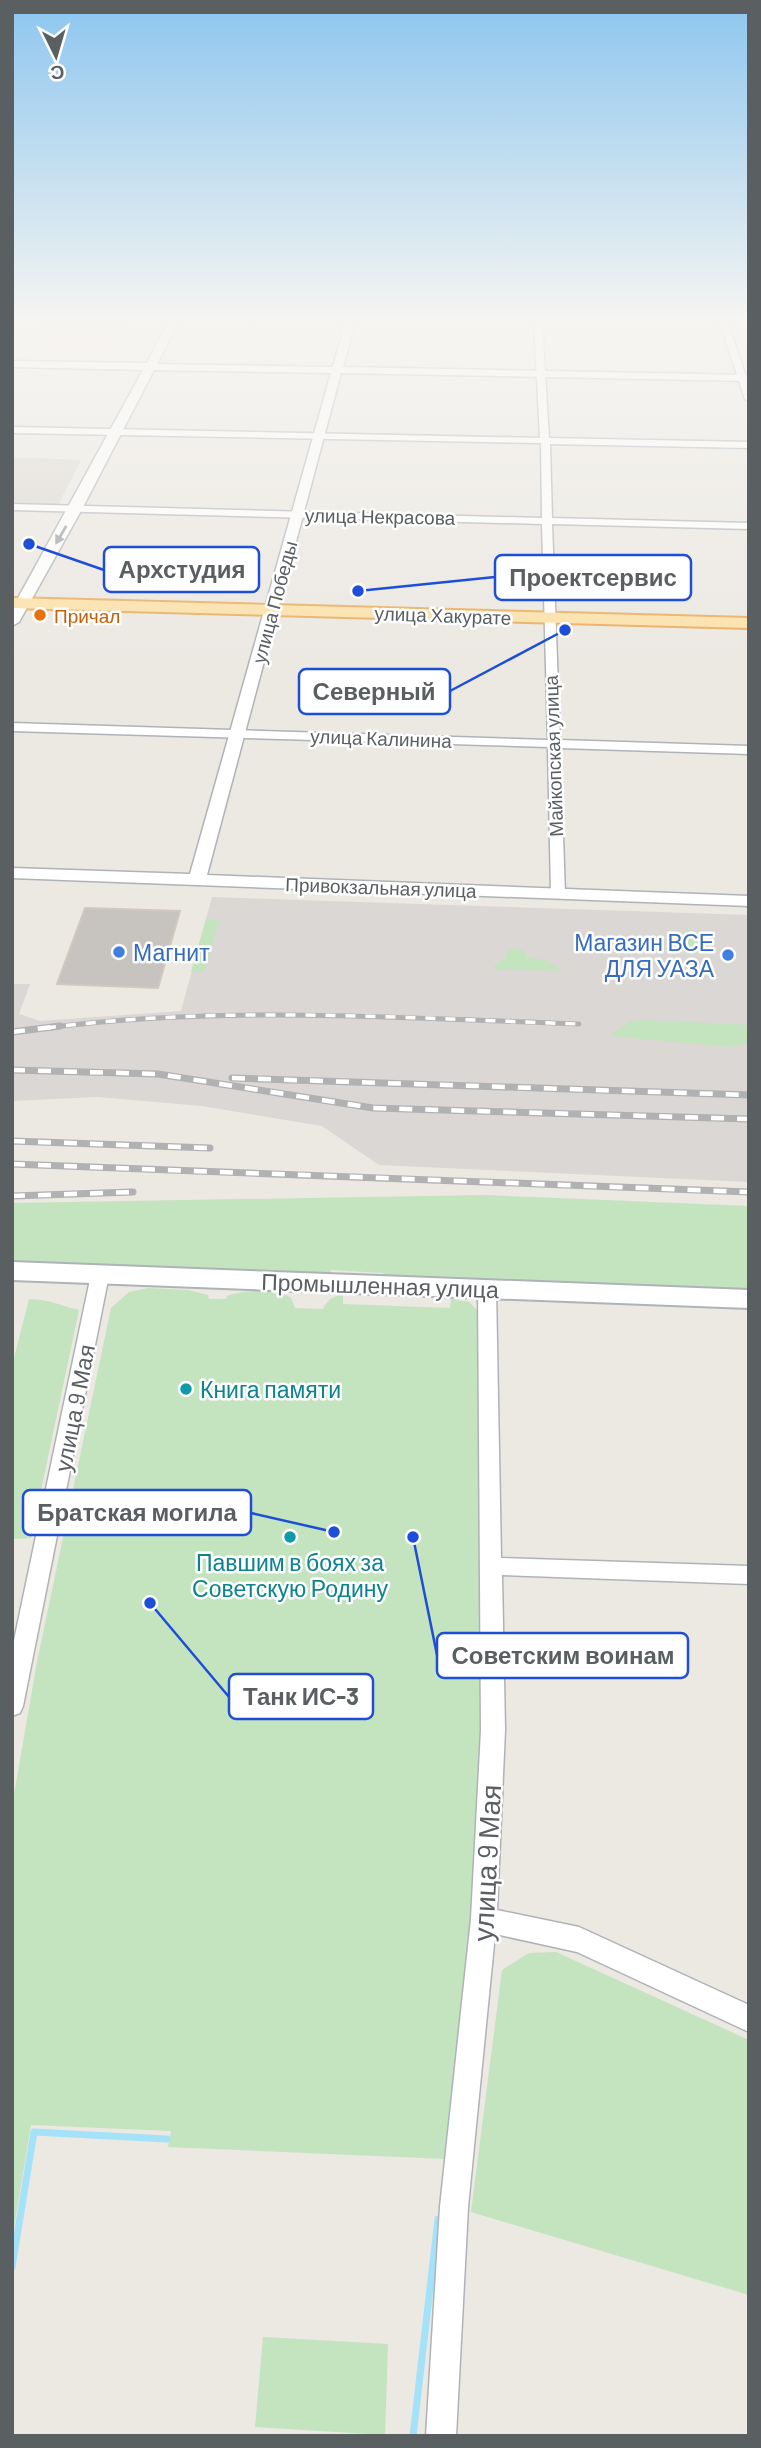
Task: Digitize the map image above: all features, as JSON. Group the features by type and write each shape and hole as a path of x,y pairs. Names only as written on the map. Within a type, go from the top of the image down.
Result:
{"main road":[{"name":"улица Хакурате","path":"17,603 749,624"},
{"name":"Промышленная улица","path":"12,1271 749,1299"}],"street":[{"path":"12,622 17,603 76,509 114,437"},
{"name":"улица Победы","path":"197,880 319,437"},
{"path":"389,437 749,445"},
{"name":"Майкопская улица","path":"545,440 558,894"},
{"name":"улица Некрасова","path":"12,507 749,526"},
{"name":"улица Калинина","path":"12,727 749,750"},
{"name":"Привокзальная улица","path":"12,873 749,901"},
{"name":"улица 9 Мая","path":"12,1706 100,1275"},
{"name":"улица 9 Мая","path":"441,2436 454,2207 484,1919 493,1730 487,1289"},
{"path":"492,1566 749,1575"},
{"path":"484,1919 579,1940 749,2019"}],"shaded area":[{"path":"12,457 81,460 58,505 12,504"},
{"path":"212,897 749,915 749,1182 379,1165 322,1126 202,1106 97,1097 12,1101 12,984 30,984 19,1014 40,1021 181,1011"}],"green space":[{"path":"206,919 221,920 206,967 203,971 191,972"},
{"path":"686,930 702,936 708,952 678,946 677,937"},
{"path":"507,949 525,949 527,957 546,960 563,971 495,969 493,967 506,957"},
{"path":"630,1021 749,1025 749,1042 731,1047 610,1036"},
{"path":"484,1195 749,1206 749,1290 384,1277 383,1273 331,1270 330,1275 12,1263 12,1203"},
{"path":"148,1288 188,1290 208,1295 209,1299 226,1299 227,1296 242,1292 269,1291 291,1298 295,1308 323,1309 331,1299 343,1295 343,1304 450,1308 451,1299 469,1302 478,1311 489,1679 474,1891 446,2159 168,2147 171,2131 31,2125 12,2240 12,1806 37,1662 111,1308 129,1292"},
{"path":"29,1299 79,1310 31,1538 12,1539 12,1366"},
{"path":"556,1952 749,2040 749,2295 471,2212 502,1970 529,1953"},
{"path":"263,2337 388,2344 385,2435 255,2427"}],"building":[{"name":"Магнит","path":"85,908 180,911 158,988 57,984"}],"waterway":[{"path":"12,2267 34,2132 167,2139"},
{"path":"413,2436 438,2219"}],"railway":[{"path":"46,1028 112,1021 245,1015 579,1024"},
{"path":"12,1032 60,1026"},
{"path":"12,1070 158,1074 373,1108 749,1119"},
{"path":"232,1078 749,1095"},
{"path":"12,1141 210,1148"},
{"path":"12,1164 749,1192"},
{"path":"12,1196 133,1192"}],"place":[{"name":"Архстудия","path":"29,544"},
{"name":"Проектсервис","path":"358,591"},
{"name":"Причал","path":"40,615"},
{"name":"Северный","path":"565,630"},
{"name":"Магнит","path":"119,952"},
{"name":"Магазин ВСЕ ДЛЯ УАЗА","path":"728,955"},
{"name":"Книга памяти","path":"186,1389"},
{"name":"Братская могила","path":"334,1532"},
{"name":"Павшим в боях за Советскую Родину","path":"290,1537"},
{"name":"Советским воинам","path":"413,1537"},
{"name":"Танк ИС-3","path":"150,1603"}]}
